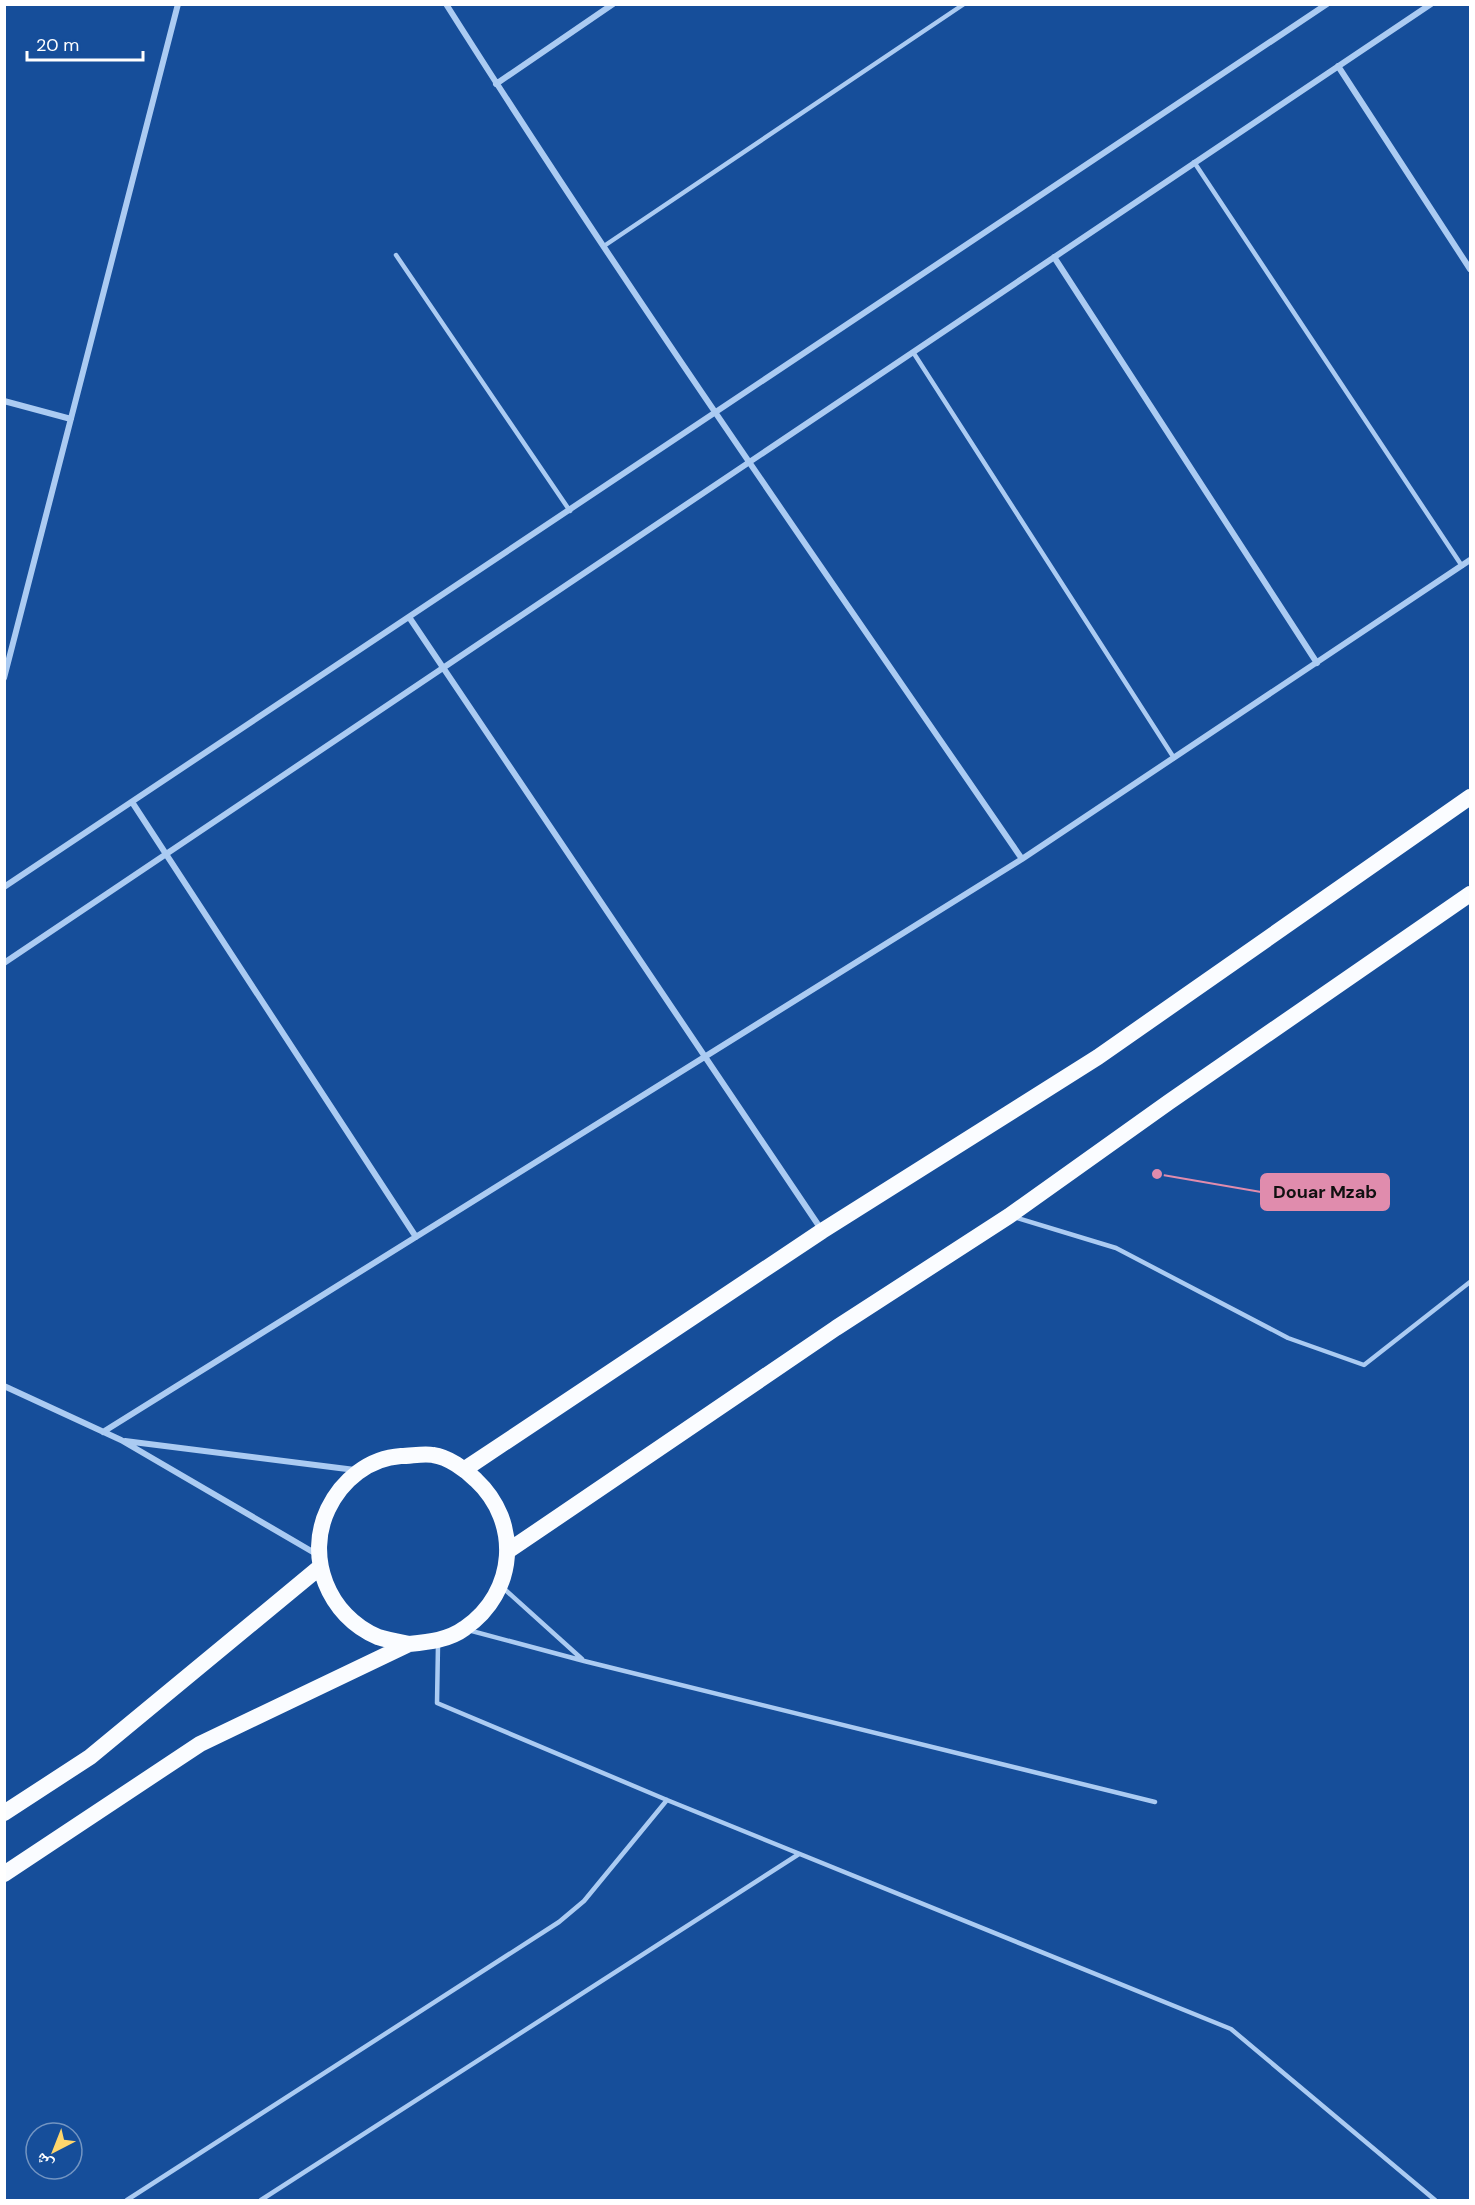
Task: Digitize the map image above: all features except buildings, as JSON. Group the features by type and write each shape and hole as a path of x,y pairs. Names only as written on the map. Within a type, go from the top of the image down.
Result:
{"highway":[{"path":"465,1469 822,1231 1098,1057 1470,797"},
{"path":"508,1551 836,1328 1009,1216 1169,1102 1470,894"},
{"path":"434,1455 465,1469 488,1491 504,1520 508,1551 501,1586 486,1610 464,1629 438,1641 409,1644 378,1637 352,1620 331,1596 319,1561 321,1523 335,1494 358,1471 387,1457 434,1455"},
{"path":"4,1813 90,1757 319,1561"},
{"path":"4,1874 200,1744 409,1644"}],"street":[{"path":"4,678 178,4"},
{"path":"446,4 496,84 715,413 1023,859"},
{"path":"496,84 613,4"},
{"path":"4,887 1327,4"},
{"path":"4,963 1431,4"},
{"path":"1338,66 1470,269"},
{"path":"1054,257 1317,663"},
{"path":"4,401 71,419"},
{"path":"103,1432 1023,859 1470,560"},
{"path":"409,617 822,1231"},
{"path":"132,802 417,1237"},
{"path":"4,1386 121,1440 319,1561"},
{"path":"121,1440 358,1471"}],"lane":[{"path":"604,246 964,4"},
{"path":"1194,162 1462,566"},
{"path":"396,255 570,511"},
{"path":"913,352 1174,758"},
{"path":"1009,1216 1116,1248 1288,1338 1364,1365 1470,1282"},
{"path":"501,1586 584,1661"},
{"path":"464,1629 584,1661 1155,1802"},
{"path":"438,1641 437,1702 667,1800 1231,2029 1435,2200"},
{"path":"126,2200 560,1922 585,1901 667,1800"},
{"path":"261,2200 799,1854"}],"place":[{"name":"Douar Mzab","path":"1157,1174"}]}
